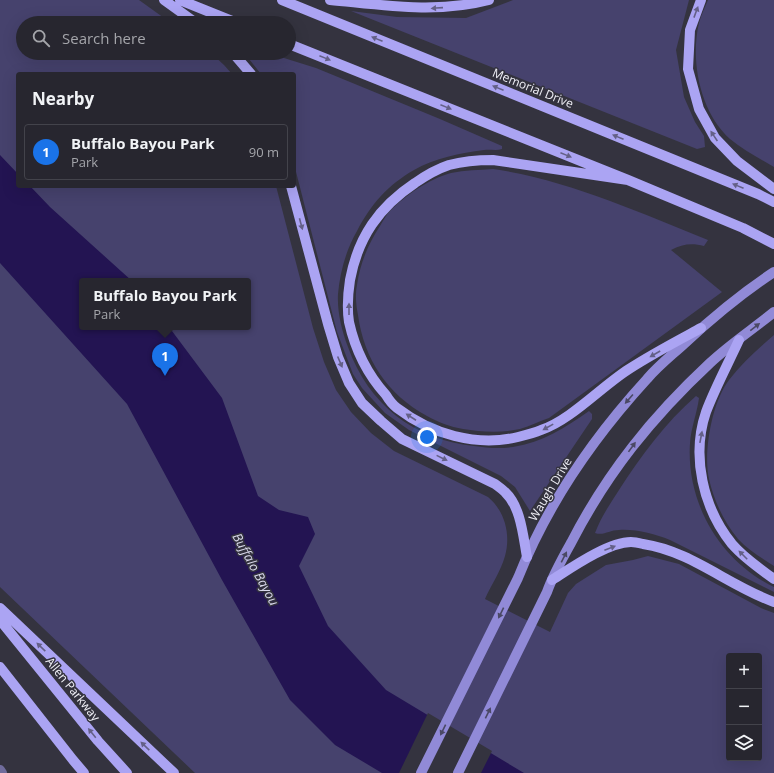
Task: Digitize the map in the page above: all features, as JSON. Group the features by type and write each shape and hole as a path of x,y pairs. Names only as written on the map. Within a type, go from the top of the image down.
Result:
{"main road":[{"path":"164,0 186,16"},
{"path":"180,0 220,16"},
{"name":"Memorial Drive","path":"282,0 751,191 774,202"},
{"path":"330,0 399,7 430,8 460,6 489,0"},
{"path":"700,0 690,30 688,69 698,109 714,138 737,161 774,189"},
{"path":"296,47 628,180 743,228 774,244"},
{"path":"239,60 249,72"},
{"path":"628,180 494,160 473,160 448,165 424,177 400,193 377,216 363,238 353,264 349,289 349,320 358,353 375,384 396,407 424,426 456,437 488,440 516,437 542,430 565,417 629,369 701,328"},
{"path":"292,188 328,324 338,357 349,383 362,403 381,422 402,439 495,484 506,492 520,519 527,556"},
{"name":"Waugh Drive","path":"421,773 518,578 527,556 551,510 584,459 614,417 648,378 701,328 739,296 774,272"},
{"path":"458,773 580,525 610,477 639,437 673,399 711,362 774,312"},
{"path":"739,340 706,412 699,441 700,469 705,495 717,520 732,544 751,563 774,579"},
{"path":"552,580 591,556 611,546 630,542 654,545 677,554 774,602"},
{"path":"0,608 174,773"},
{"name":"Allen Parkway","path":"0,620 98,741 127,773"},
{"path":"0,667 84,773"}],"shaded area":[{"path":"0,0 139,0 161,16 16,16 16,60 219,60 230,72 16,72 16,188 277,188 313,328 324,362 336,390 351,412 371,433 394,451 488,497 499,509 507,532 507,548 501,567 485,599 550,632 568,593 576,584 606,565 648,556 679,564 761,608 774,613 774,773 195,773 0,587"},
{"path":"513,0 689,0 676,50 684,97 695,122 704,136 705,147 697,149 351,11 397,17 466,18"},
{"path":"708,0 774,0 774,167 730,139 711,115 705,100 700,85 696,53 699,23"},
{"path":"250,60 290,60 316,68 502,146 502,149 500,150 486,150 466,153 430,162 414,170 388,189 374,204 362,221 350,246 344,261 340,278 338,308 348,347 368,386 381,402 396,416 413,427 432,436 452,442 479,447 513,447 534,442 553,434 589,411 592,414 592,419 530,511 515,487 501,476 409,430 385,413 362,388 353,374 337,332 296,172 296,72 259,72"},
{"path":"493,169 521,174 576,189 629,208 708,240 704,246 687,245 679,246 671,250 722,292 549,418 520,429 492,432 453,427 435,420 413,407 389,386 380,374 366,346 361,331 357,307 356,288 362,262 368,247 386,216 396,205 418,188 434,179 462,171"},
{"path":"774,335 774,566 746,547 728,526 720,511 711,487 707,468 707,455 710,428 723,389 739,368"},
{"path":"696,396 699,398 690,443 690,465 694,487 701,508 710,528 723,546 738,562 755,576 774,587 774,592 670,540 658,536 645,532 626,530 615,530 601,534 595,533 609,506 645,452 674,417"}],"water":[{"name":"Buffalo Bayou","path":"0,155 16,172 16,188 32,188 50,207 129,278 79,278 79,330 171,330 222,398 258,496 279,510 308,517 315,534 299,566 328,626 386,690 524,773 382,773 335,745 290,700 222,580 127,404 0,263"}],"pier":[{"path":"428,713 492,751 481,773 399,773"}],"place":[{"name":"Buffalo Bayou Park","path":"165,376"}]}
